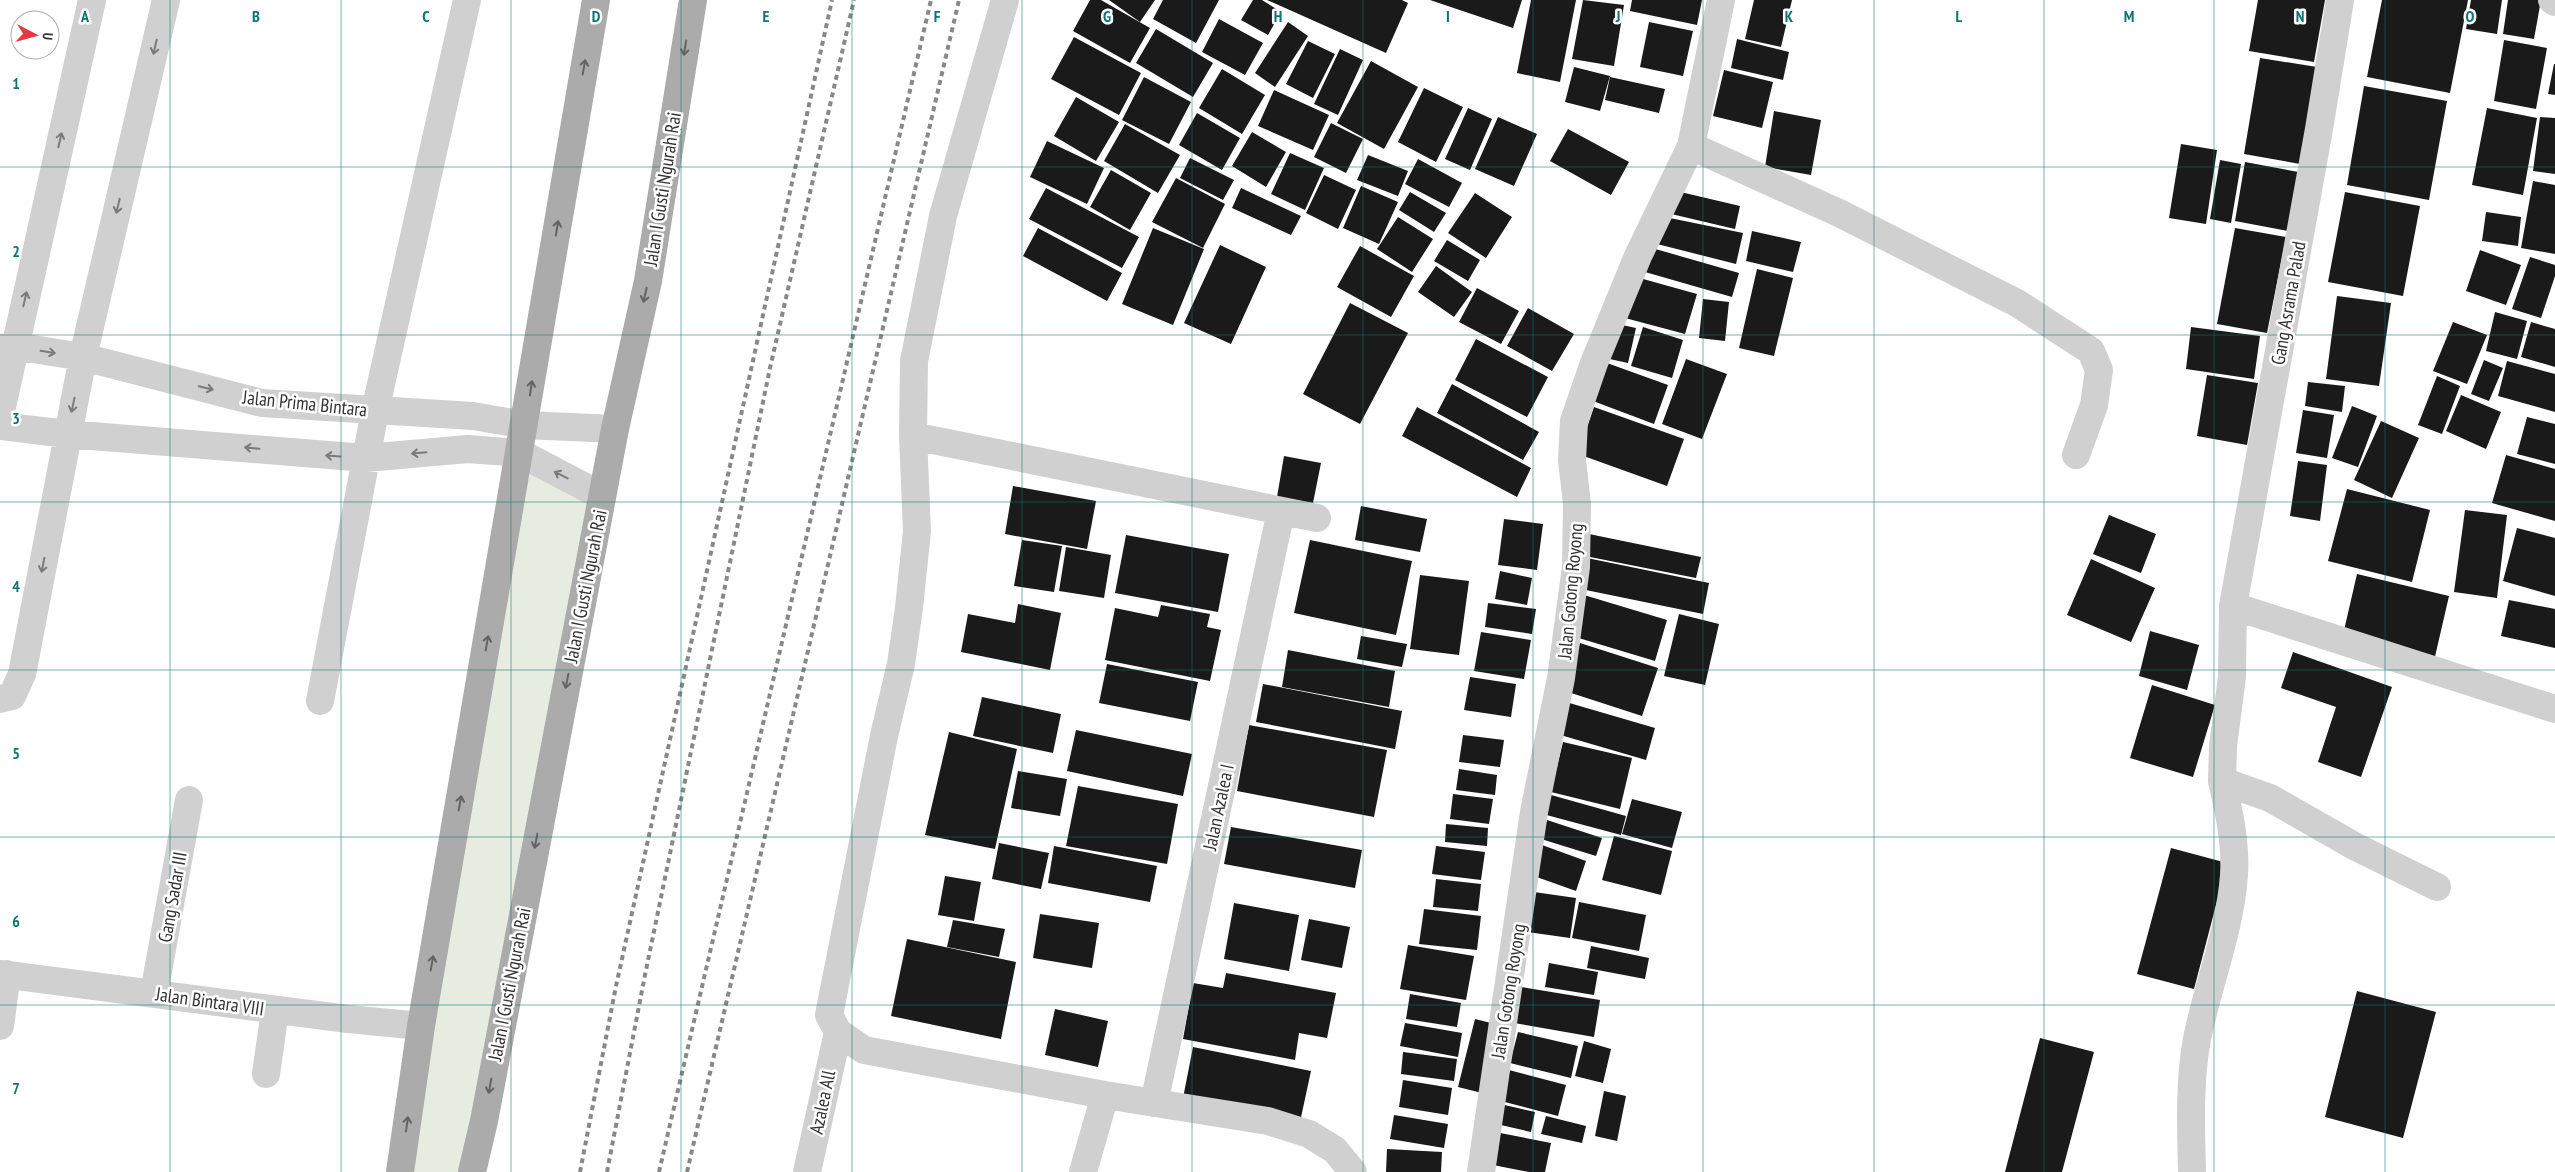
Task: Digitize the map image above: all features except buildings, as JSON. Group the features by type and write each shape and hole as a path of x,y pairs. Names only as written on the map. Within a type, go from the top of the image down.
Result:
{"main road":[{"path":"400,1172 421,1026 596,0"},
{"name":"Jalan I Gusti Ngurah Rai","path":"472,1172 484,1121 615,429 648,281 693,0"}],"street":[{"path":"0,416 7,347 92,0"},
{"path":"0,699 12,696 22,674 83,357 166,0"},
{"path":"320,701 374,411 467,0"},
{"path":"1005,0 943,216 914,361 913,436 917,531 909,608 901,664 884,736 829,1015 838,1032 864,1050 1104,1095 1268,1121 1309,1134 1335,1150 1353,1172"},
{"name":"Jalan Gotong Royong","path":"1480,1172 1534,812 1561,678 1574,576 1577,504 1572,460 1574,421 1594,363 1638,256 1691,146 1721,0"},
{"name":"Gang Asrama Palad","path":"2192,1172 2191,1100 2197,1039 2230,904 2234,874 2231,825 2222,781 2223,746 2232,677 2233,606 2319,129 2340,0"},
{"path":"1691,146 1839,213 2017,303 2091,351 2099,370 2097,388 2094,405 2076,455"},
{"name":"Jalan Prima Bintara","path":"7,347 83,357 262,402 314,404 374,411 473,416 525,425 615,429"},
{"path":"0,426 67,434 366,458 468,449 520,454 602,496"},
{"path":"913,436 1317,518"},
{"name":"Jalan Azalea I","path":"1154,1103 1281,511"},
{"path":"2233,606 2555,708"},
{"path":"2222,781 2270,798 2356,847 2437,887"},
{"name":"Gang Sadar III","path":"154,994 190,800"},
{"path":"0,1026 3,974"},
{"name":"Jalan Bintara VIII","path":"3,974 275,1010 421,1026"},
{"path":"266,1074 275,1010"},
{"name":"Azalea All","path":"807,1172 838,1032"},
{"path":"1083,1172 1104,1095"}],"shaded area":[{"path":"520,453 602,496 472,1172 400,1172"}],"railway":[{"path":"580,1172 616,986 832,0"},
{"path":"607,1172 645,975 770,368 854,0"},
{"path":"659,1172 931,0"},
{"path":"687,1172 959,0"}]}
